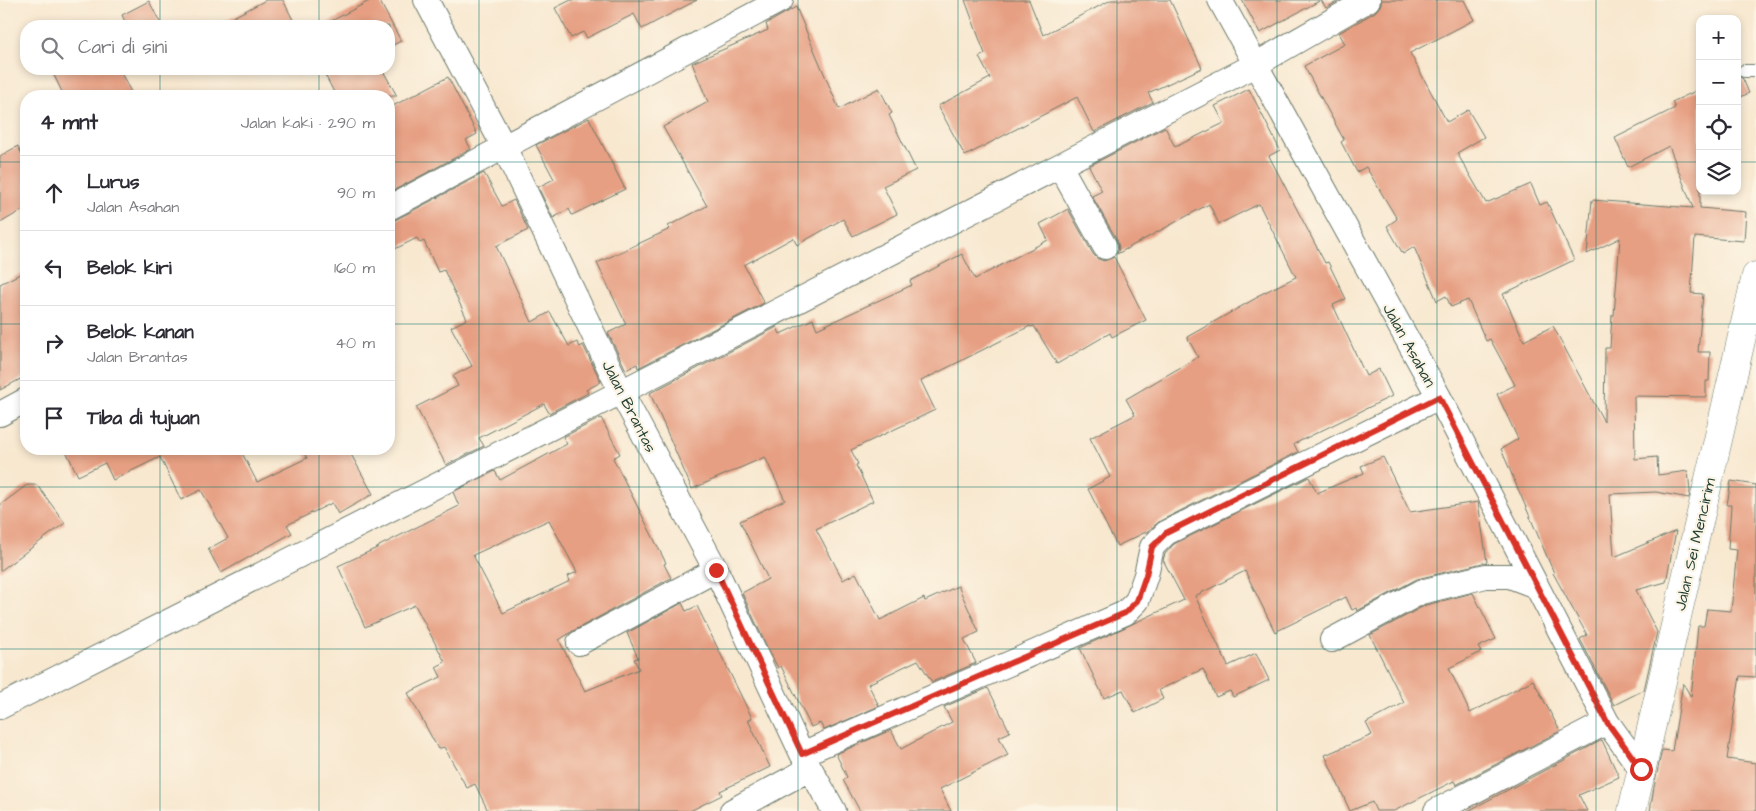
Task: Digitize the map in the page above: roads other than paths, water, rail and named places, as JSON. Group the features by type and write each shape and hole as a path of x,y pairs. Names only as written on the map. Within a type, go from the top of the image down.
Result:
{"street":[{"name":"Jalan Brantas","path":"426,0 504,147 621,392 716,570 805,762 834,811"},
{"path":"395,205 781,0"},
{"name":"Jalan Asahan","path":"1220,0 1439,397 1607,722 1641,769"},
{"path":"0,707 621,392 1060,166 1255,65 1368,0"},
{"path":"1060,166 1105,246"},
{"name":"Jalan Sei Mencirim","path":"1632,811 1756,276"},
{"path":"732,811 805,762 1125,613 1137,601 1146,575 1152,547 1166,533 1439,397"},
{"path":"0,414 20,403"},
{"path":"579,643 716,570"},
{"path":"1332,640 1421,592 1486,576 1510,576 1536,586"},
{"path":"1436,811 1607,722"}]}
